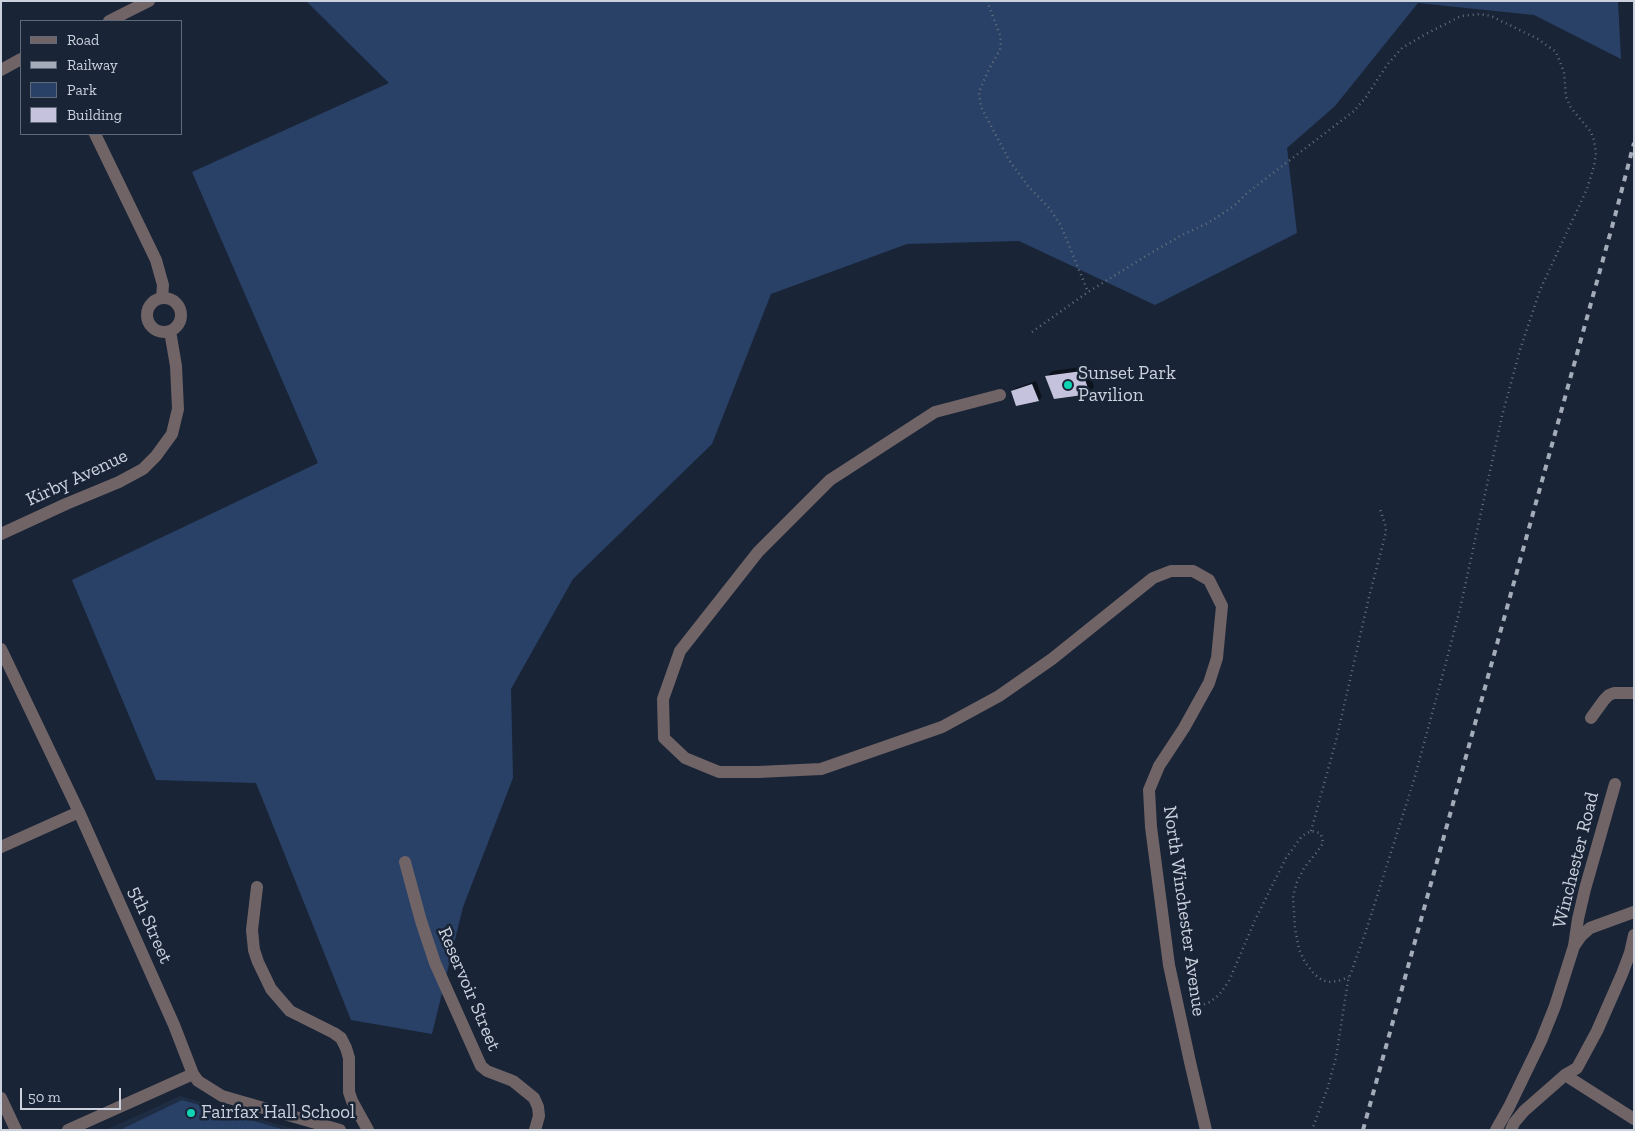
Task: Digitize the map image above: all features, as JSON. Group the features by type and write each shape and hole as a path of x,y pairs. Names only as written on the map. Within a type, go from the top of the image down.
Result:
{"street":[{"path":"110,20 149,1"},
{"path":"1,70 20,60"},
{"path":"95,135 156,260 163,285 162,298"},
{"path":"162,298 174,301 181,313 177,326 170,331 162,332 155,330 149,324 147,318 150,305 162,298"},
{"name":"Kirby Avenue","path":"1,534 119,482 143,469 156,456 172,434 178,409 176,366 170,331"},
{"name":"North Winchester Avenue","path":"1000,395 935,412 830,480 758,552 680,651 663,699 664,738 685,758 719,772 820,769 942,727 999,696 1052,659 1153,578 1171,571 1193,571 1209,580 1222,606 1217,658 1209,683 1184,728 1159,766 1149,790 1150,827 1166,946 1179,1014 1206,1130"},
{"name":"5th Street","path":"1,649 79,812 174,1025 193,1074 205,1087 222,1096 340,1130"},
{"path":"1591,718 1600,705 1614,693 1633,695"},
{"name":"Winchester Road","path":"1496,1130 1541,1041 1555,1006 1564,972 1574,946 1585,889 1614,784"},
{"path":"1,847 79,812"},
{"name":"Reservoir Street","path":"405,862 435,963 481,1066 487,1071 513,1081 534,1098 538,1106 539,1116 535,1130"},
{"path":"257,887 252,930 254,950 258,962 271,989 290,1011 334,1033 340,1038 349,1058 349,1092 368,1130"},
{"name":"Winchester Road","path":"1574,946 1590,928 1634,912"},
{"path":"1511,1130 1524,1111 1577,1068 1597,1031 1622,974 1634,935"},
{"path":"68,1130 193,1074"},
{"path":"1565,1076 1634,1119"},
{"path":"1,1098 16,1130"}],"path":[{"path":"987,1 1001,42 1000,50 979,92 981,107 1010,160 1028,186 1050,209 1061,226 1088,292"},
{"path":"1032,332 1088,292 1151,253 1208,223 1234,206 1248,193 1354,111 1402,48 1461,16 1470,14 1491,16 1538,39 1556,52 1564,72 1566,97 1571,108 1591,132 1596,153 1594,166 1587,189 1540,290 1520,350 1502,416 1460,609 1445,666 1414,780 1350,977 1343,1003 1334,1064 1328,1087 1312,1130"},
{"path":"1311,831 1336,741 1386,532 1380,509"},
{"path":"1179,1014 1210,1002 1219,995 1235,969 1255,920 1286,858 1302,836 1311,831 1320,833 1323,843 1304,868 1293,896 1295,928 1299,949 1305,962 1314,974 1322,980 1338,982 1350,977"}],"shaded area":[{"name":"Fairfax Hall School","path":"180,1096 298,1130 106,1130"}],"green space":[{"path":"306,1 1618,1 1621,59 1534,15 1418,3 1335,106 1287,148 1297,233 1155,305 1019,241 907,244 771,294 712,444 573,579 511,689 513,778 463,907 432,1034 351,1020 256,783 156,780 72,580 318,463 192,172 389,83"},
{"name":"Fairfax Hall School","path":"182,1100 285,1130 120,1130"}],"building":[{"name":"Sunset Park Pavilion","path":"1082,371 1090,394 1054,399 1045,376"},
{"path":"1032,384 1039,401 1016,406 1011,391"}],"railway":[{"path":"1363,1130 1634,143"}],"place":[{"name":"Sunset Park Pavilion","path":"1068,385"},
{"name":"Fairfax Hall School","path":"191,1113"}]}
